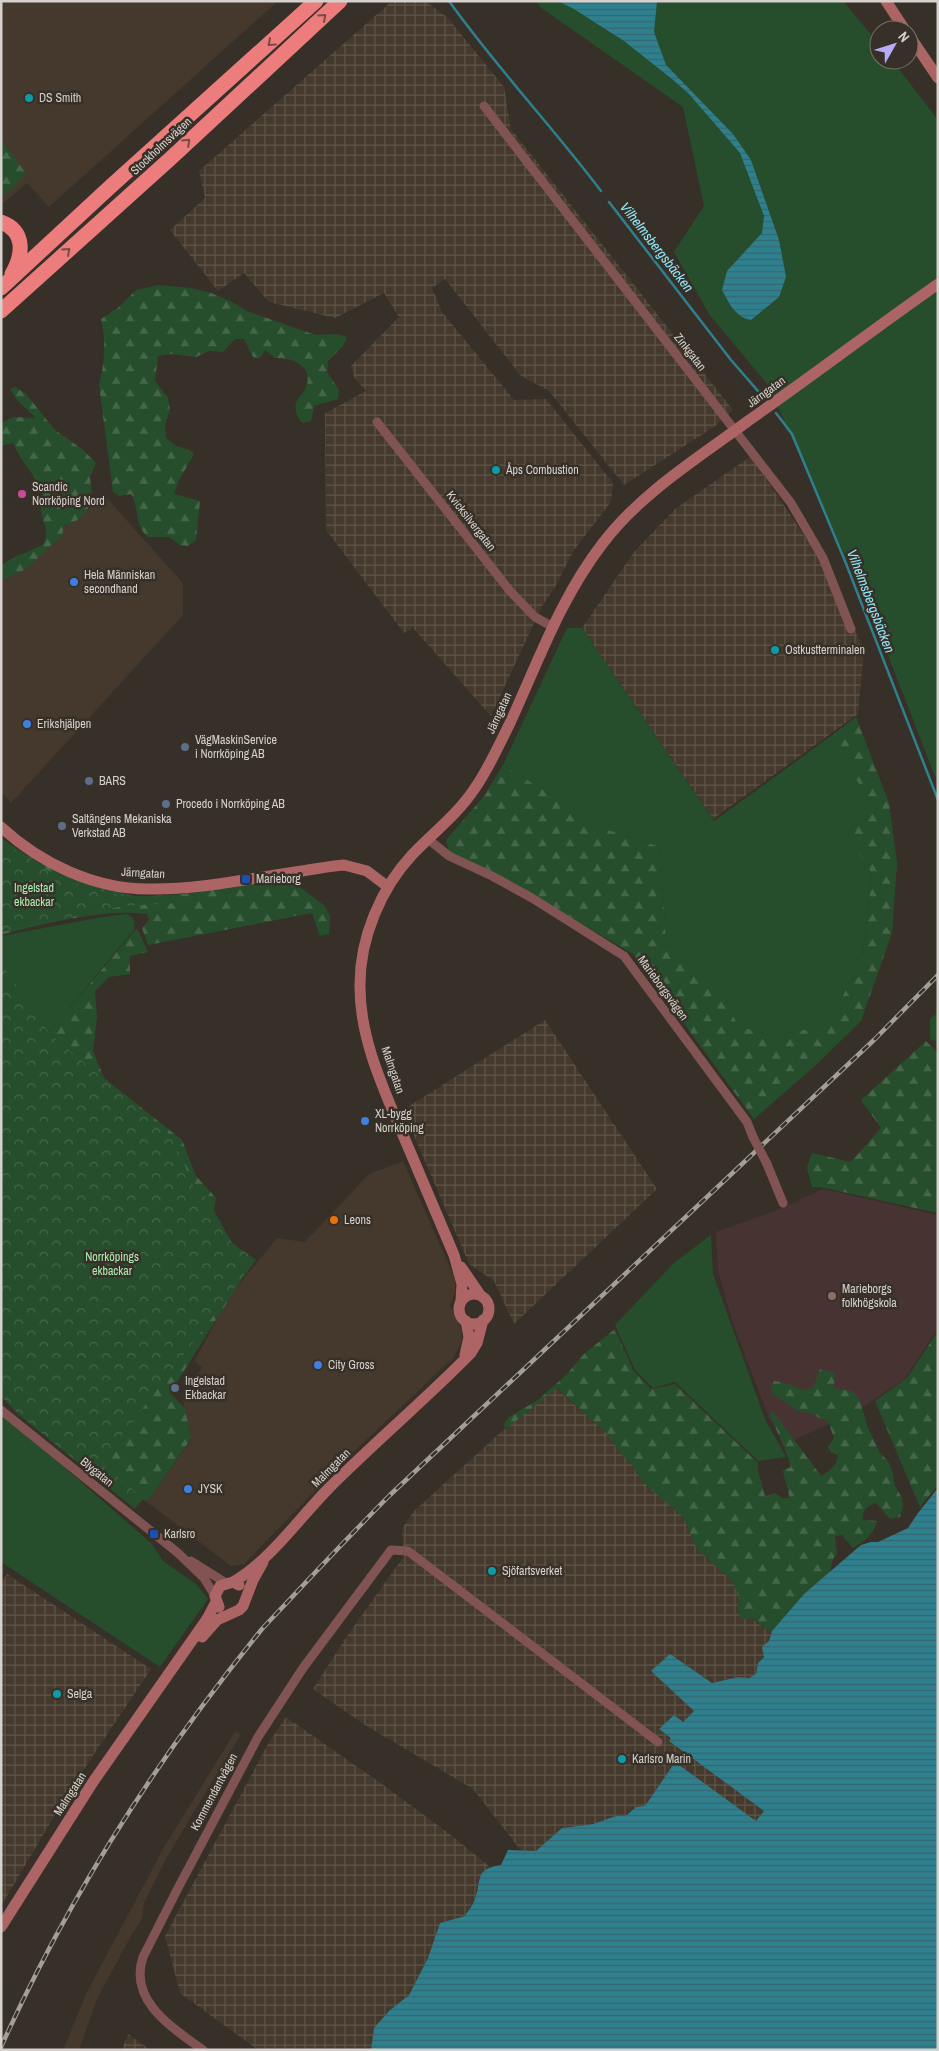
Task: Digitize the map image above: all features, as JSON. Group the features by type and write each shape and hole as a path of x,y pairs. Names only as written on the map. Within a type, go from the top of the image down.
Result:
{"highway":[{"name":"Stockholmsvägen","path":"1,311 171,158 340,1"},
{"name":"Stockholmsvägen","path":"3,286 313,4"},
{"path":"1,222 14,229 21,246 17,265 3,286"}],"street":[{"path":"886,1 899,20"},
{"path":"919,50 938,78"},
{"name":"Zinkgatan","path":"484,106 736,430 796,511 823,558 850,629"},
{"name":"Järngatan","path":"1,827 22,845 64,870 126,888 187,888 344,865 367,871 388,887 405,863 467,800 482,777 498,749 553,627 582,574 603,542 660,487 938,284"},
{"name":"Kvicksilvergatan","path":"377,422 510,591 535,617 553,627"},
{"name":"Marieborgsvägen","path":"428,840 449,856 492,876 532,898 624,956 747,1122 783,1203"},
{"name":"Malmgatan","path":"388,887 372,922 361,964 360,984 364,1024 381,1082 454,1255 462,1284 461,1300"},
{"name":"Malmgatan","path":"454,1255 481,1296"},
{"path":"470,1294 481,1296 486,1300 489,1307 487,1316 476,1323 466,1321 459,1312 461,1300 470,1294"},
{"name":"Malmgatan","path":"229,1583 245,1574 268,1554 366,1452 471,1353 477,1343 483,1320"},
{"name":"Malmgatan","path":"460,1364 468,1350 470,1337 466,1321"},
{"name":"Blygatan","path":"1,1410 178,1553 204,1578 215,1599"},
{"name":"Kommendantvägen","path":"204,2050 160,2017 146,1999 141,1981 143,1957 176,1890 258,1737 303,1668 391,1550 408,1551 658,1742"},
{"name":"Blygatan","path":"178,1553 229,1583"},
{"name":"Malmgatan","path":"245,1600 253,1580 268,1554"},
{"path":"229,1583 243,1589 245,1600 243,1606 234,1612 222,1610 215,1599 220,1586 229,1583"},
{"name":"Malmgatan","path":"3,1920 93,1782 207,1619 215,1599"},
{"name":"Malmgatan","path":"166,1678 217,1620 234,1612"}],"shaded area":[{"path":"1,1 278,1 49,207 27,183 1,205"},
{"path":"392,1 425,1 447,17 504,87 511,129 733,410 714,427 624,485 549,391 521,376 445,279 432,288 442,312 514,400 546,399 613,483 611,502 574,550 554,589 542,606 491,716 413,628 404,633 326,530 325,413 366,391 354,377 351,366 399,317 384,293 335,318 269,302 244,273 218,291 170,230 205,198 199,171"},
{"path":"751,456 819,558 864,649 858,714 713,819 582,628 634,552 675,509"},
{"path":"104,495 183,583 183,615 11,803 1,792 1,581 4,578 19,573 30,565 62,537 64,526 75,522"},
{"path":"545,1020 657,1189 514,1324 494,1281 469,1264 403,1110"},
{"path":"403,1161 455,1279 455,1292 450,1305 461,1329 462,1340 454,1357 347,1458 244,1564 231,1566 147,1502 191,1440 182,1394 202,1368 195,1360 230,1295 277,1238 305,1242 369,1174"},
{"name":"Marieborgs folkhögskola","path":"823,1189 938,1215 938,1328 905,1379 852,1414 787,1443 769,1418 732,1321 718,1271 716,1232 780,1209"},
{"path":"556,1388 605,1432 623,1456 631,1463 643,1482 683,1517 697,1549 733,1582 739,1599 738,1606 765,1629 772,1631 764,1657 758,1663 756,1674 749,1679 738,1677 712,1683 670,1654 694,1711 683,1722 659,1729 671,1738 670,1741 764,1811 756,1822 675,1762 645,1806 636,1807 627,1815 616,1816 593,1824 562,1828 536,1851 522,1852 473,1789 365,1725 313,1689 345,1639 404,1556 402,1529 413,1512 501,1432"},
{"path":"7,1574 151,1669 66,1796 3,1903 1,1902 1,1583"},
{"path":"286,1717 382,1784 489,1866 479,1878 475,1899 465,1916 440,1923 428,1958 409,1995 390,2010 374,2028 371,2050 258,2050 180,1993 165,1936 268,1744"},
{"path":"235,1732 241,1734 167,1857 144,1903 142,1919 97,1999 79,2050 63,2050 86,1994 164,1847"},
{"path":"128,2034 150,2050 122,2050"}],"green space":[{"path":"536,1 843,1 869,32 869,70 900,70 938,120 938,784 877,627 768,385 709,314 674,252 704,206 683,107 540,7"},
{"path":"1,140 26,173 1,199"},
{"path":"158,285 191,288 211,293 247,311 316,335 336,334 347,337 343,346 328,361 327,372 339,390 338,399 314,406 311,421 302,423 297,414 296,407 308,380 304,368 294,361 275,358 265,350 260,358 253,357 244,339 235,339 223,352 209,351 196,357 172,354 158,356 155,381 168,398 170,410 165,424 166,438 176,446 190,450 194,454 178,482 174,494 200,501 196,540 188,546 180,545 169,537 148,537 140,527 134,499 131,494 119,496 113,492 99,385 104,352 101,319 119,307 136,290"},
{"path":"15,387 26,394 55,430 82,449 96,463 90,477 92,494 87,512 75,522 64,526 62,537 30,565 19,573 1,581 1,565 43,545 46,535 41,509 42,493 39,486 13,443 1,446 1,423 14,417 36,418 17,400 10,389"},
{"path":"567,628 582,628 714,821 831,736 869,801 848,834 872,873 862,961 836,1008 820,1027 772,1036 738,1026 723,994 666,943 660,847 608,830 503,765"},
{"path":"856,717 889,803 897,863 892,933 861,1021 816,1065 754,1119 633,954 495,873 449,852 446,840 485,795 503,765 608,830 660,847 666,943 723,994 738,1026 772,1036 820,1027 836,1008 862,961 872,874 848,834 869,801 831,736"},
{"name":"Ingelstad ekbackar","path":"1,838 37,862 135,897 183,894 282,879 297,885 325,906 330,917 329,934 320,936 312,913 148,945 142,928 149,920 147,914 114,913 74,918 1,935"},
{"path":"1,839 25,857 48,870 70,881 91,888 138,896 193,896 195,902 123,906 1,932"},
{"path":"127,914 134,920 134,930 49,1032 74,1059 1,1179 1,936"},
{"name":"Norrköpings ekbackar","path":"137,928 148,952 130,956 130,974 109,977 95,991 97,1017 93,1051 104,1078 182,1140 196,1176 216,1198 211,1229 253,1261 170,1393 185,1408 191,1439 147,1502 17,1412 1,1396 1,1180 84,1066 49,1032"},
{"name":"Norrköpings ekbackar","path":"1,963 50,1034 173,1138 195,1190 207,1198 232,1243 256,1260 101,1463 143,1498 135,1509 18,1414 1,1396"},
{"path":"938,1013 938,1042 930,1039 930,1019"},
{"path":"926,1041 938,1053 938,1213 820,1187 812,1187 807,1168 812,1153 851,1162 881,1128 861,1100"},
{"path":"711,1235 713,1274 765,1419 786,1457 758,1461 675,1382 653,1388 635,1370 615,1325 675,1262"},
{"path":"615,1329 633,1370 651,1389 675,1384 758,1463 758,1471 765,1496 775,1493 782,1498 789,1498 783,1470 791,1467 770,1415 772,1410 821,1476 832,1467 838,1455 831,1452 828,1447 834,1438 828,1421 812,1413 797,1411 772,1393 771,1386 774,1381 807,1390 813,1388 820,1369 835,1373 834,1388 852,1391 859,1398 868,1428 880,1453 888,1461 895,1486 902,1498 903,1507 900,1517 890,1519 876,1503 864,1511 863,1520 877,1521 871,1534 865,1540 853,1548 842,1535 835,1536 837,1554 833,1559 830,1572 804,1594 772,1631 765,1629 753,1618 743,1619 739,1615 739,1599 733,1582 697,1549 683,1517 643,1482 631,1463 623,1456 605,1432 557,1388 505,1430 504,1424 509,1417 538,1400 566,1375 584,1354"},
{"path":"938,1331 938,1485 920,1507 875,1401 907,1378"},
{"path":"1,1412 152,1544 163,1561 196,1584 208,1599 160,1667 1,1562"}],"water":[{"path":"558,1 657,1 654,32 666,65 733,134 751,160 779,240 786,277 779,297 751,320 737,313 722,290 727,271 762,233 764,216 740,153 689,94 672,79 624,41"},
{"path":"938,1488 938,2050 371,2050 374,2028 390,2010 409,1995 428,1958 440,1923 465,1916 474,1901 483,1872 501,1865 508,1850 536,1851 562,1828 593,1824 616,1816 627,1815 636,1807 645,1806 675,1762 756,1821 764,1811 669,1741 671,1738 659,1729 674,1715 683,1722 694,1711 651,1671 670,1654 712,1683 738,1677 749,1678 756,1674 758,1663 764,1657 762,1647 769,1641 772,1631 804,1594 861,1545 878,1542 908,1528"}],"waterway":[{"name":"Vilhelmsbergsbäcken","path":"449,1 601,191"},
{"name":"Vilhelmsbergsbäcken","path":"609,202 731,360 764,398"},
{"name":"Vilhelmsbergsbäcken","path":"776,413 792,434 845,561 938,800"}],"railway":[{"path":"1,2047 27,1991 56,1936 118,1829 187,1727 262,1629 390,1495 875,1039 938,975"}],"place":[{"name":"DS Smith","path":"29,98"},
{"name":"Åps Combustion","path":"496,470"},
{"name":"Scandic Norrköping Nord","path":"22,494"},
{"name":"Hela Människan secondhand","path":"74,582"},
{"name":"Ostkustterminalen","path":"775,650"},
{"name":"Erikshjälpen","path":"27,724"},
{"name":"VägMaskinService i Norrköping AB","path":"185,747"},
{"name":"BARS","path":"89,781"},
{"name":"Procedo i Norrköping AB","path":"166,804"},
{"name":"Saltängens Mekaniska Verkstad AB","path":"62,826"},
{"name":"Marieborg","path":"246,879"},
{"name":"XL-bygg Norrköping","path":"365,1121"},
{"name":"Leons","path":"334,1220"},
{"name":"Marieborgs folkhögskola","path":"832,1296"},
{"name":"City Gross","path":"318,1365"},
{"name":"Ingelstad Ekbackar","path":"175,1388"},
{"name":"JYSK","path":"188,1489"},
{"name":"Karlsro","path":"154,1534"},
{"name":"Sjöfartsverket","path":"492,1571"},
{"name":"Selga","path":"57,1694"},
{"name":"Karlsro Marin","path":"622,1759"}]}
